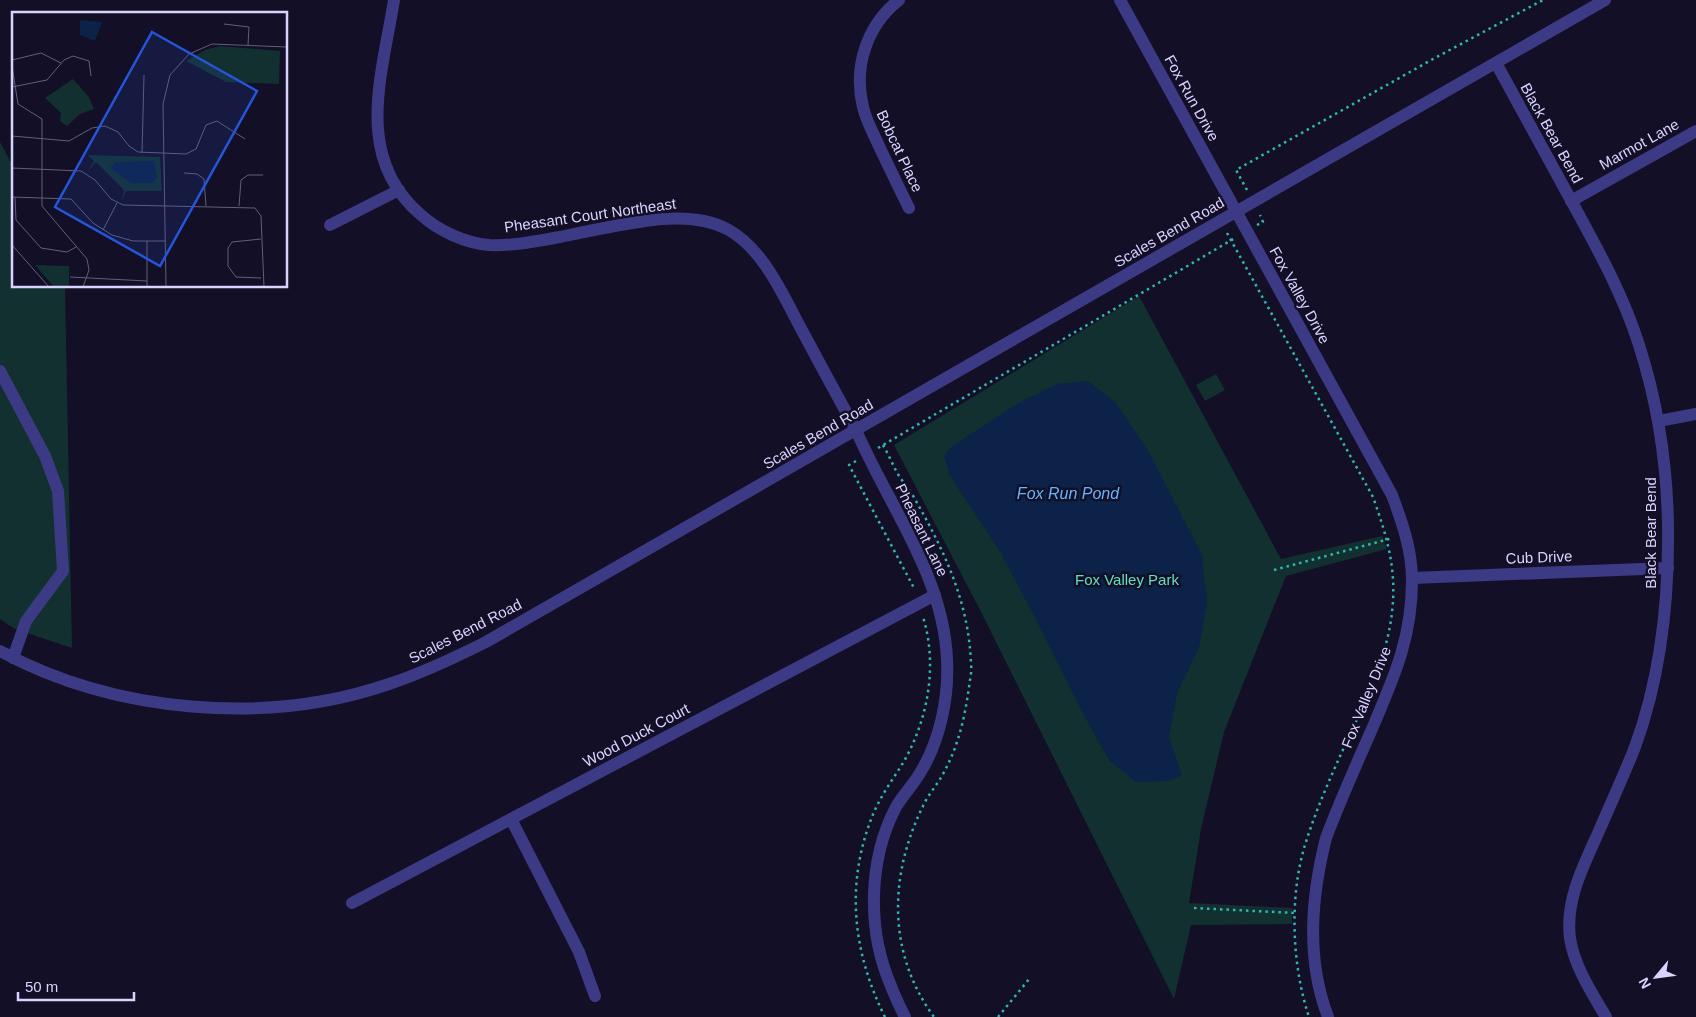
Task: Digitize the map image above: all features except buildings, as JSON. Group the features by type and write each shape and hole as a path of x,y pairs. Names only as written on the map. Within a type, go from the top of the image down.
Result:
{"street":[{"name":"Pheasant Court Northeast","path":"394,0 378,94 376,124 384,163 410,206 427,221 450,234 488,245 535,242 660,218 687,218 725,228 741,237 752,247 764,265 856,430"},
{"name":"Bobcat Place","path":"899,0 884,15 873,30 860,67 859,83 863,107 870,127 909,208"},
{"name":"Fox Run Drive","path":"1120,0 1236,212"},
{"name":"Scales Bend Road","path":"0,651 76,683 116,695 159,704 206,708 242,709 284,706 338,698 388,685 434,667 486,642 1605,0"},
{"name":"Black Bear Bend","path":"1496,62 1602,258 1623,303 1639,344 1659,421 1667,489 1668,568 1666,610 1648,705 1632,754 1579,876 1570,909 1570,939 1578,966 1606,1017"},
{"name":"Marmot Lane","path":"1571,201 1696,131"},
{"path":"330,225 399,190"},
{"name":"Fox Valley Drive","path":"1236,212 1392,495 1409,548 1412,578 1410,618 1406,642 1395,674 1330,829 1319,866 1315,894 1313,954 1316,977 1328,1017"},
{"path":"0,371 45,456 58,491 63,571 26,621 13,658"},
{"path":"1659,421 1696,414"},
{"name":"Pheasant Lane","path":"856,430 866,455 923,564 935,595 944,628 948,661 946,689 933,747 921,772 897,806 884,835 877,864 874,904 879,948 890,985 905,1017"},
{"name":"Cub Drive","path":"1412,578 1668,568"},
{"name":"Wood Duck Court","path":"352,903 935,595"},
{"path":"511,819 579,952 595,996"}],"path":[{"path":"1221,221 1373,498 1388,540 1391,555 1392,612 1386,642 1364,704 1328,784 1304,846 1295,913 1296,961 1309,1017"},
{"path":"883,445 899,476 916,502 953,574 963,602 972,666 965,715 955,750 945,772 924,805 909,839 900,874 897,920 902,948 916,989 934,1017"},
{"path":"849,465 915,589 926,628 929,655 926,704 918,732 913,744 881,797 863,846 857,876 856,917 861,955 871,989 885,1017"},
{"path":"1274,570 1405,535"},
{"path":"1194,908 1295,913"},
{"path":"998,1017 1030,978"}],"green space":[{"path":"0,142 12,164 12,288 65,288 72,648 15,629 0,619"},
{"name":"Fox Valley Park","path":"1139,296 1281,559 1382,536 1387,549 1286,576 1224,732 1201,829 1189,903 1292,908 1292,924 1191,925 1174,999 980,610 894,445"},
{"path":"1216,374 1225,390 1205,401 1196,385"}],"water":[{"name":"Fox Run Pond","path":"1088,381 1116,403 1149,452 1202,555 1207,603 1199,648 1177,693 1169,737 1182,775 1170,781 1136,782 1109,760 1081,710 999,550 949,474 944,455 951,447 1020,402 1057,384"}]}
